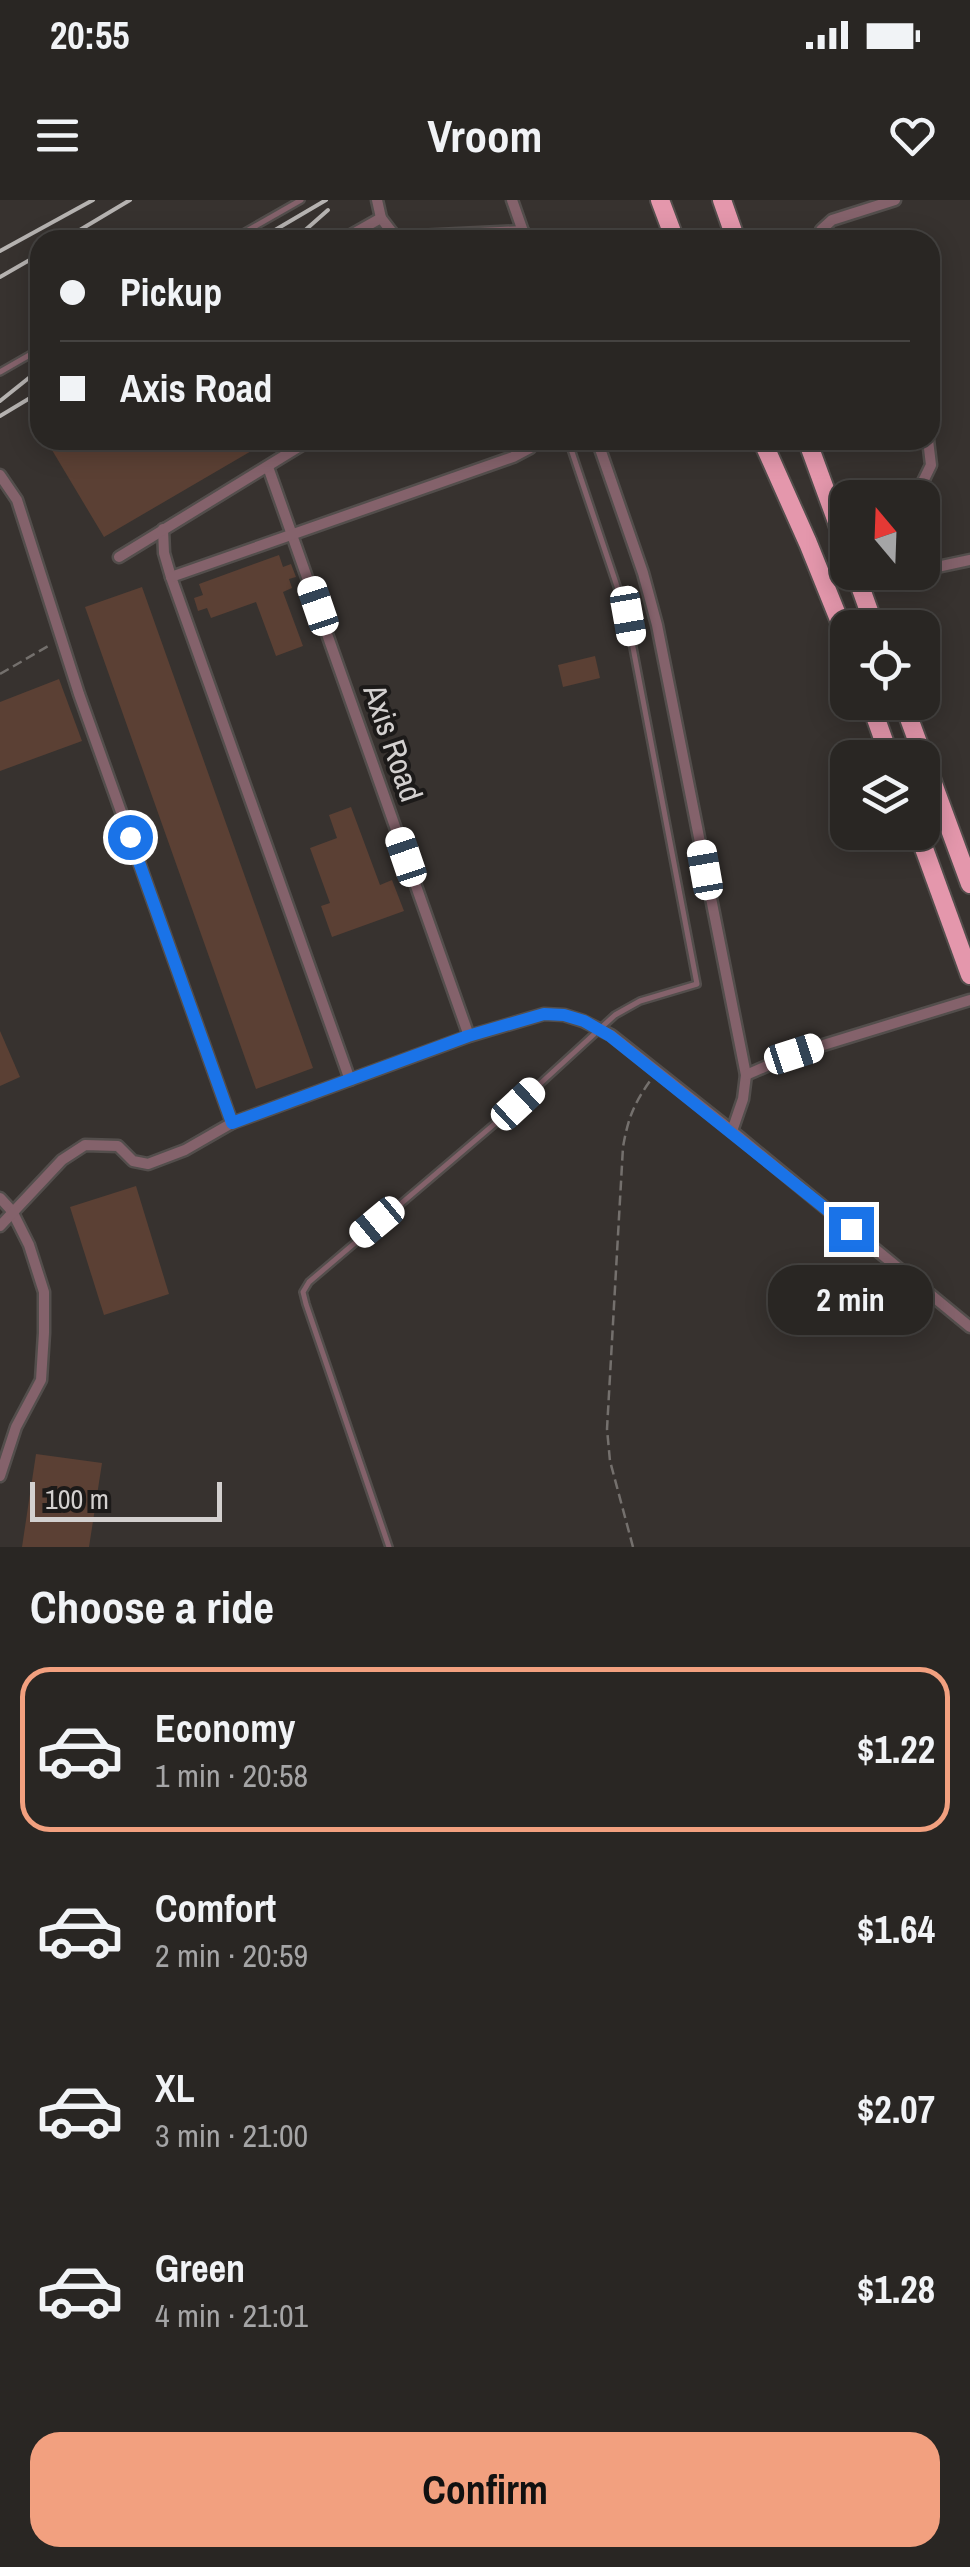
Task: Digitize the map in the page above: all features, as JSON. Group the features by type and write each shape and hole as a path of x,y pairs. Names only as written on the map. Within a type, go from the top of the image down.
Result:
{"highway":[{"path":"660,200 671,230"},
{"path":"722,200 732,230"},
{"path":"766,450 835,610"},
{"path":"810,450 830,504"},
{"path":"910,720 970,884"},
{"path":"925,850 970,975"}],"street":[{"path":"377,200 381,218 391,230"},
{"path":"512,200 522,230"},
{"path":"821,230 832,220 896,200"},
{"path":"360,230 381,218"},
{"path":"119,557 294,450"},
{"path":"172,577 526,450"},
{"path":"600,450 657,625 746,1075 732,1131"},
{"path":"924,480 931,465 929,450"},
{"name":"Axis Road","path":"268,466 468,1036"},
{"path":"0,475 17,500 232,1123"},
{"path":"163,528 164,553 172,577 350,1080"},
{"path":"940,566 970,560"},
{"path":"746,1075 794,1054 968,1000"},
{"path":"0,1226 62,1160 84,1145 118,1146 133,1161 148,1164 185,1150 232,1123 468,1036 544,1014 564,1015 600,1028 970,1327"},
{"path":"0,1198 12,1211 30,1245 44,1292 41,1380 16,1427 0,1476"}],"lane":[{"path":"248,230 301,200"},
{"path":"0,372 30,355"},
{"path":"390,1547 306,1304 304,1292 309,1282 518,1104 615,1015 640,1001 697,984 628,616 571,450"}],"path":[{"path":"0,674 62,638"},
{"path":"633,1547 610,1461 608,1402 623,1147 634,1104 656,1072"}],"building":[{"path":"52,450 253,450 104,537"},
{"path":"279,555 283,567 291,564 296,577 289,579 292,588 283,592 303,646 276,656 256,602 211,618 207,608 198,611 194,598 203,595 199,584"},
{"path":"142,587 313,1068 256,1089 85,607"},
{"path":"595,656 600,678 563,687 558,665"},
{"path":"59,679 82,741 0,771 0,702"},
{"path":"351,807 380,885 392,880 404,911 332,937 321,906 330,903 310,848 337,838 329,815"},
{"path":"0,1031 20,1077 0,1086"},
{"path":"136,1186 169,1294 104,1315 70,1207"},
{"path":"36,1454 102,1463 89,1547 22,1547"}],"railway":[{"path":"38,230 93,200"},
{"path":"80,230 130,200"},
{"path":"275,230 326,200"},
{"path":"305,230 328,210"},
{"path":"0,251 30,235"},
{"path":"0,277 30,260"},
{"path":"0,401 30,377"},
{"path":"0,416 30,398"}],"route":[{"path":"130,837 232,1123 468,1036 544,1014 564,1015 600,1028 851,1229"}]}
